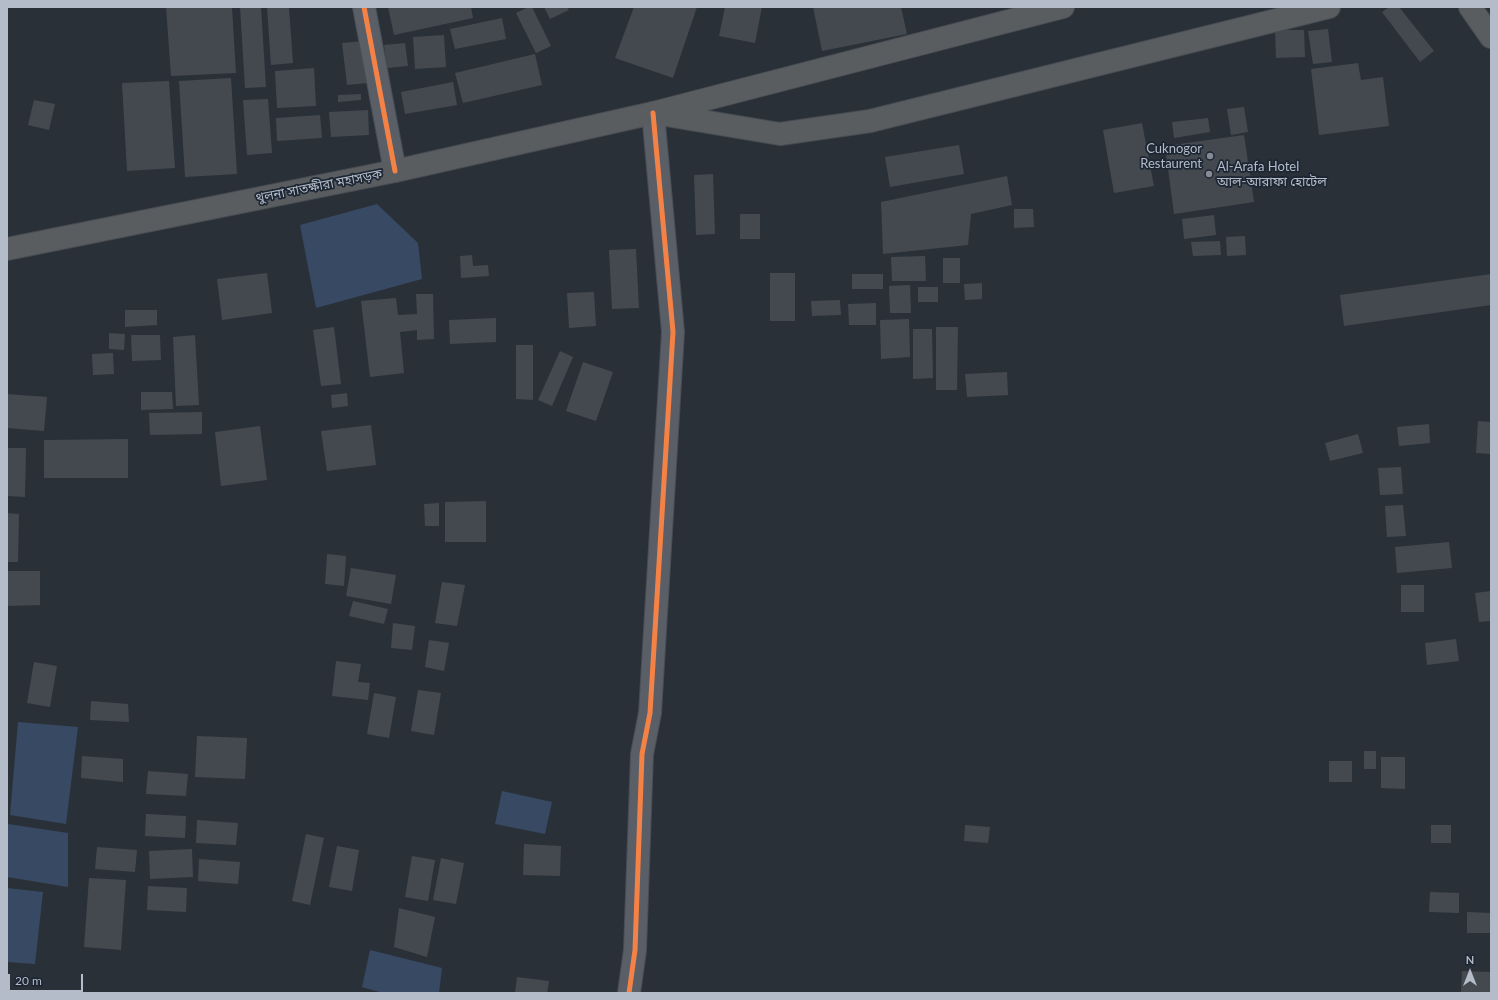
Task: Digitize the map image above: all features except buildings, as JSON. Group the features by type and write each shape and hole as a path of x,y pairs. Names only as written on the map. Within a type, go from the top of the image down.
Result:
{"highway":[{"name":"থুলনা সাতক্ষীরা মহাসড়ক","path":"7,249 395,171 653,112 1063,7"},
{"path":"653,112 780,134 870,121 1329,7"},
{"path":"1470,7 1491,37"}],"street":[{"path":"364,7 395,171"},
{"path":"629,993 636,950 642,754 650,713 673,332 653,112"}],"water":[{"path":"377,204 418,243 422,279 316,308 300,225"},
{"path":"18,722 78,727 66,824 10,815"},
{"path":"502,791 552,802 545,834 495,824"},
{"path":"8,824 68,833 68,887 7,877"},
{"path":"7,888 43,892 35,964 7,962"},
{"path":"370,950 442,968 439,993 383,993 362,987"}],"cycle path":[{"path":"364,7 395,171"},
{"path":"629,993 635,950 642,754 650,713 673,332 653,113"}],"place":[{"name":"Cuknogor Restaurent","path":"1210,156"},
{"name":"Al-Arafa Hotel আল-আরাফা হোটেল","path":"1209,174"}]}
